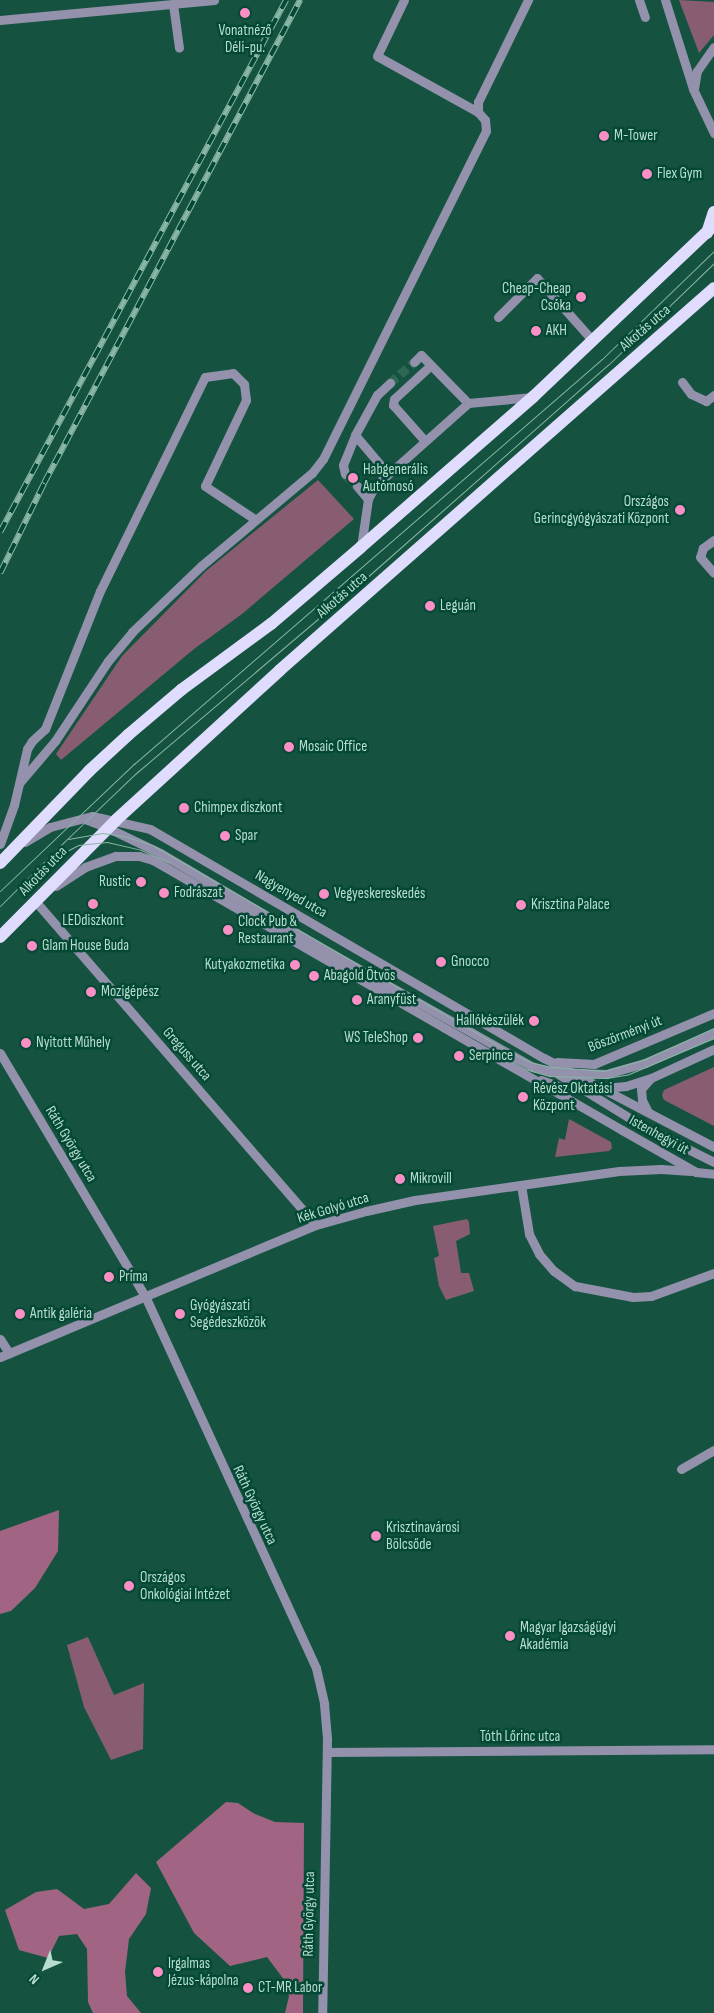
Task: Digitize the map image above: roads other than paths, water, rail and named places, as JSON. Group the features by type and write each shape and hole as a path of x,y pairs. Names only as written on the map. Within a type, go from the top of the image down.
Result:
{"main road":[{"path":"710,230 714,212"},
{"name":"Alkotás utca","path":"0,863 89,771 128,735 181,690 271,624 361,547 533,397 710,230"},
{"name":"Alkotás utca","path":"0,937 112,824 280,670 714,288"}],"street":[{"path":"0,20 214,0"},
{"path":"20,782 55,742 108,660 132,632 201,566 312,473 329,449 486,131 485,120 478,112 377,56 404,0"},
{"path":"478,112 478,102 528,0"},
{"path":"639,0 645,17"},
{"path":"665,0 694,89 714,134"},
{"path":"173,4 179,48"},
{"path":"694,89 697,71 714,47"},
{"path":"498,317 537,278 593,341"},
{"path":"414,362 421,355 468,402"},
{"path":"425,441 393,405 394,399 431,366"},
{"path":"0,844 20,782 27,749 32,741 45,729 100,591 205,377 233,373 244,384 246,400 205,486 256,520"},
{"path":"682,382 692,394 706,400 714,395"},
{"path":"345,474 343,465 355,435 377,395 390,383"},
{"path":"361,547 368,498 375,486 468,402 533,397"},
{"path":"355,435 388,474"},
{"path":"357,486 368,498"},
{"path":"714,540 703,548 700,557 714,573"},
{"name":"Nagyenyed utca","path":"13,850 50,826 92,816 112,824 150,829 544,1058"},
{"path":"112,824 521,1062 553,1072 582,1087 644,1127 714,1162"},
{"path":"38,899 85,867 100,860 116,856 139,856 153,860 515,1070 561,1087 604,1088 626,1086 651,1078 714,1050"},
{"name":"Greguss utca","path":"38,899 316,1225"},
{"name":"Böszörményi út","path":"544,1058 573,1064 594,1064 714,1013"},
{"path":"553,1072 606,1074 626,1070 714,1033"},
{"name":"Ráth György utca","path":"0,1053 145,1296 316,1668 324,1704 327,1752 322,2013"},
{"name":"Istenhegyi út","path":"544,1058 714,1147"},
{"name":"Istenhegyi út","path":"515,1070 696,1172 714,1174"},
{"path":"576,1074 582,1087"},
{"name":"Istenhegyi út","path":"648,1112 642,1100 641,1090 651,1078"},
{"name":"Kék Golyó utca","path":"4,1355 316,1225 415,1200 619,1171 661,1168 696,1172"},
{"path":"520,1186 528,1234 539,1254 554,1271 575,1286 633,1297 651,1296 714,1273"},
{"path":"0,1339 4,1355"},
{"path":"681,1470 714,1450"},
{"name":"Tóth Lőrinc utca","path":"327,1752 714,1749"}],"tunnel":[{"path":"390,383 414,362"},
{"path":"345,474 357,486"}],"tram line":[{"path":"0,891 134,764 602,359 714,251"},
{"path":"0,906 135,774 365,579 608,365 714,263"},
{"path":"68,839 102,833 124,836 154,846 504,1049 530,1062 552,1067 604,1071 643,1060 714,1028"},
{"path":"53,858 78,845 107,842 141,850 168,862"},
{"path":"502,1055 525,1069 550,1076 607,1078 629,1074 714,1038"}],"railway":[{"path":"0,532 286,0"},
{"path":"0,573 44,483 300,0"}],"place":[{"name":"Vonatnéző Déli-pu.","path":"245,13"},
{"name":"M-Tower","path":"604,136"},
{"name":"Flex Gym","path":"647,174"},
{"name":"Cheap-Cheap Csóka","path":"581,297"},
{"name":"AKH","path":"536,331"},
{"name":"Habgenerális Autómosó","path":"353,478"},
{"name":"Országos Gerincgyógyászati Központ","path":"680,510"},
{"name":"Leguán","path":"430,606"},
{"name":"Mosaic Office","path":"289,747"},
{"name":"Chimpex diszkont","path":"184,808"},
{"name":"Spar","path":"225,836"},
{"name":"Rustic","path":"141,882"},
{"name":"Fodrászat","path":"164,893"},
{"name":"Vegyeskereskedés","path":"324,894"},
{"name":"LEDdiszkont","path":"93,904"},
{"name":"Krisztina Palace","path":"521,905"},
{"name":"Clock Pub & Restaurant","path":"228,930"},
{"name":"Glam House Buda","path":"32,946"},
{"name":"Gnocco","path":"441,962"},
{"name":"Kutyakozmetika","path":"295,965"},
{"name":"Abagold Ötvös","path":"314,976"},
{"name":"Mozigépész","path":"91,992"},
{"name":"Aranyfüst","path":"357,1000"},
{"name":"Hallókészülék","path":"534,1021"},
{"name":"WS TeleShop","path":"418,1038"},
{"name":"Nyitott Műhely","path":"26,1043"},
{"name":"Serpince","path":"459,1056"},
{"name":"Révész Oktatási Központ","path":"523,1097"},
{"name":"Mikrovill","path":"400,1179"},
{"name":"Príma","path":"109,1277"},
{"name":"Antik galéria","path":"20,1314"},
{"name":"Gyógyászati Segédeszközök","path":"180,1314"},
{"name":"Krisztinavárosi Bölcsőde","path":"376,1536"},
{"name":"Országos Onkológiai Intézet","path":"129,1586"},
{"name":"Magyar Igazságügyi Akadémia","path":"510,1636"},
{"name":"Irgalmas Jézus-kápolna","path":"158,1972"},
{"name":"CT-MR Labor","path":"248,1988"}]}
